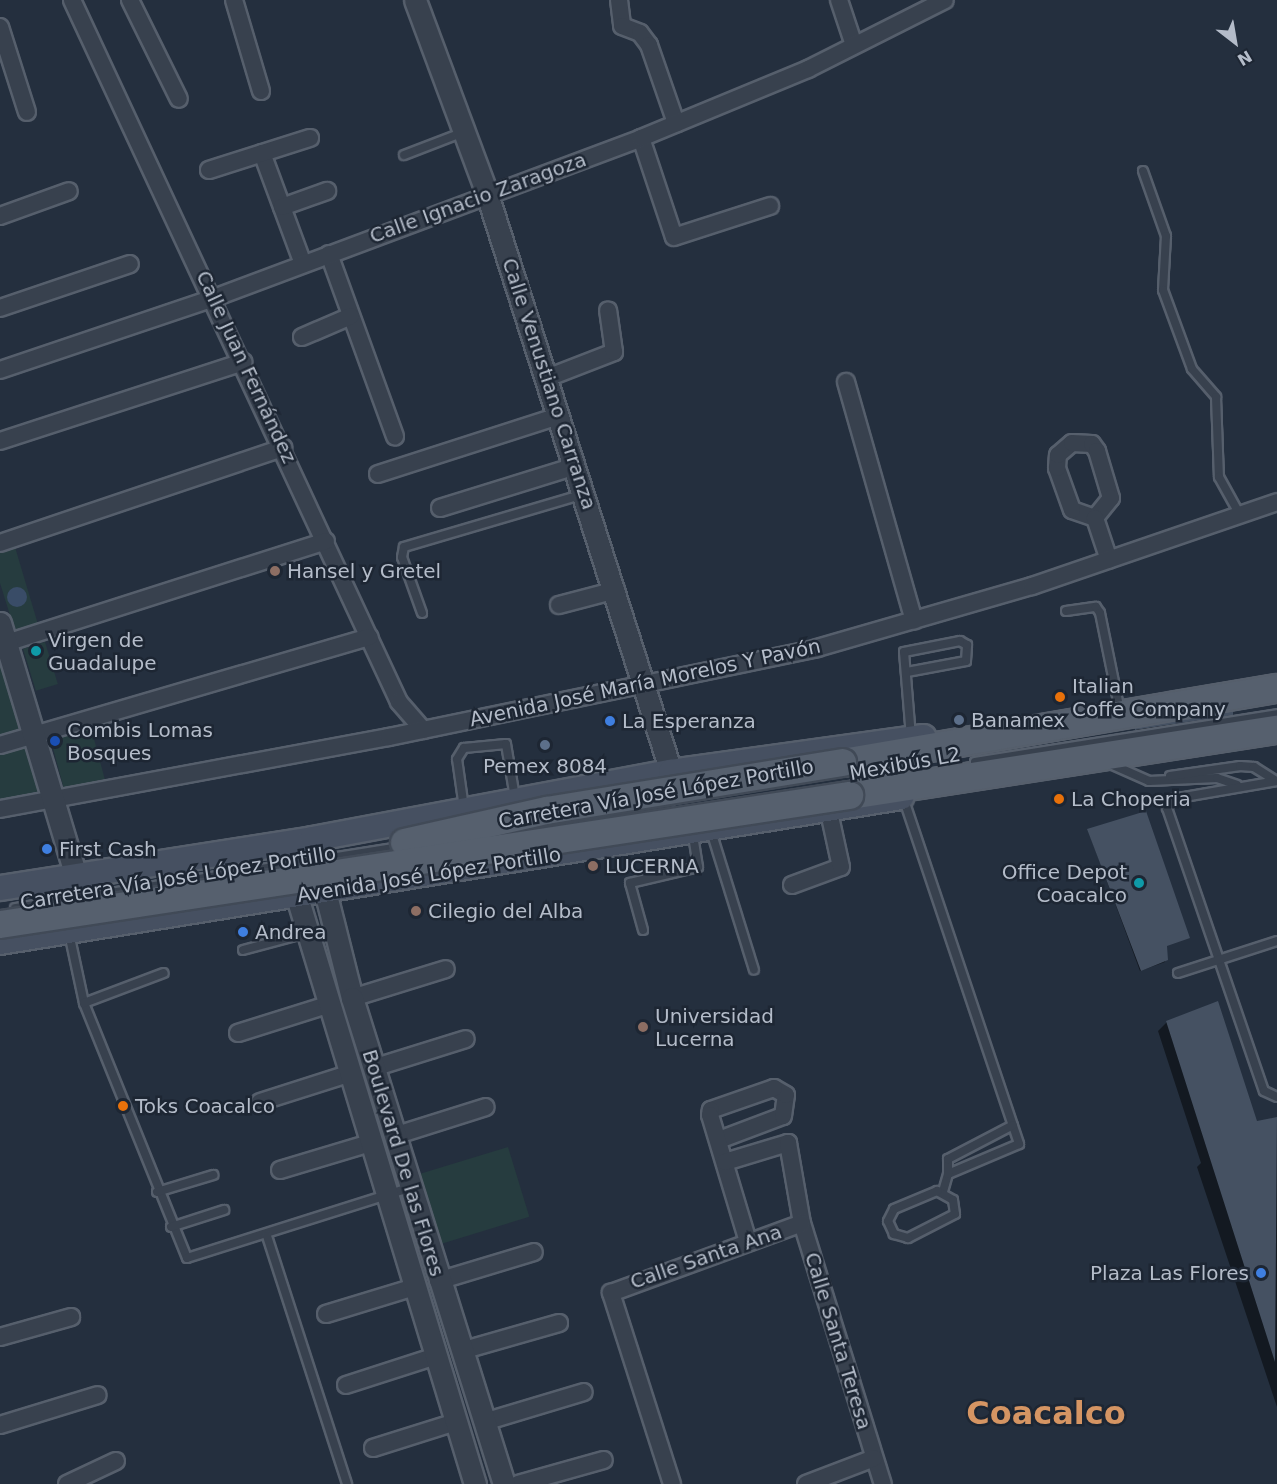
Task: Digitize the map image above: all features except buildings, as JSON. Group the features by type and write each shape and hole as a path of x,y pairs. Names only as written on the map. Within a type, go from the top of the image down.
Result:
{"main road":[{"name":"Carretera Vía José López Portillo","path":"0,909 429,838 546,810 842,762 1120,711 1277,688"},
{"name":"Avenida José López Portillo","path":"0,888 76,876 287,870 316,865 464,809 515,798 671,772 911,738 1025,728"},
{"name":"Carretera Vía José López Portillo","path":"0,922 1101,759 1277,729"},
{"name":"Avenida José López Portillo","path":"0,942 68,932 287,870 316,865 702,832 849,796 903,796 999,774"}],"street":[{"name":"Calle Juan Fernández","path":"72,0 214,298 399,702 423,730"},
{"path":"130,0 179,99"},
{"path":"234,0 261,91"},
{"name":"Calle Venustiano Carranza","path":"415,0 487,194 646,684 671,772"},
{"path":"619,0 622,26 640,33 649,45 676,123"},
{"path":"838,0 854,45"},
{"name":"Calle Ignacio Zaragoza","path":"0,370 214,298 641,138 854,45 945,0"},
{"path":"0,27 27,112"},
{"path":"209,170 310,138"},
{"path":"641,138 674,237 770,206"},
{"path":"262,153 303,264"},
{"path":"282,207 327,191"},
{"path":"0,216 69,192"},
{"path":"328,254 395,436"},
{"path":"0,309 130,264"},
{"path":"547,378 614,352 608,310"},
{"path":"302,337 351,316"},
{"path":"0,441 243,362"},
{"path":"846,382 914,620"},
{"path":"378,474 559,416"},
{"path":"0,543 283,448"},
{"path":"440,508 576,466"},
{"name":"Avenida José María Morelos Y Pavón","path":"0,809 423,730 817,648 1109,560 1277,502"},
{"path":"1095,518 1109,560"},
{"path":"3,645 326,541"},
{"path":"559,605 616,590"},
{"path":"0,623 3,645 36,736 76,876"},
{"path":"0,745 370,637"},
{"path":"792,885 840,867 849,796"},
{"name":"Boulevard De las Flores","path":"316,865 373,1068 438,1281 504,1484"},
{"name":"Boulevard De las Flores","path":"287,870 475,1484"},
{"path":"352,998 446,969"},
{"path":"238,1033 327,1005"},
{"path":"373,1068 466,1039"},
{"path":"260,1102 348,1074"},
{"path":"719,1140 778,1119 788,1104 781,1089 716,1107 710,1115 748,1242"},
{"path":"394,1136 486,1107"},
{"name":"Calle Santa Teresa","path":"778,1119 788,1143 802,1223 882,1484"},
{"path":"280,1170 370,1143"},
{"path":"725,1162 788,1143"},
{"name":"Calle Santa Ana","path":"672,1484 611,1293 802,1223"},
{"path":"438,1281 534,1252"},
{"path":"326,1314 415,1287"},
{"path":"0,1337 71,1317"},
{"path":"461,1351 559,1323"},
{"path":"346,1385 436,1356"},
{"path":"484,1422 584,1392"},
{"path":"0,1425 98,1395"},
{"path":"373,1448 456,1422"},
{"path":"806,1484 874,1458"},
{"path":"518,1484 604,1460"},
{"path":"67,1484 116,1461"}],"lane":[{"path":"404,155 464,132"},
{"path":"1143,171 1166,236 1163,290 1189,363 1216,397 1219,477 1240,515"},
{"path":"422,614 402,557 404,547 585,494"},
{"path":"1066,611 1096,607 1100,613 1120,711"},
{"path":"907,672 966,661 967,645 960,641 907,650 907,672 903,684 911,738"},
{"name":"Mexibús L2","path":"947,757 1245,706"},
{"name":"Mexibús L2","path":"961,764 1277,714"},
{"path":"464,809 457,759 464,748 506,744 515,798"},
{"path":"1101,759 1149,781 1217,778 1237,785"},
{"path":"1149,781 1240,766 1254,767 1277,781"},
{"path":"1277,781 1237,785 1167,802 1264,1091 1277,1097"},
{"name":"Mexibús L2","path":"316,865 849,796"},
{"path":"903,796 1019,1144 948,1174"},
{"path":"316,865 677,802"},
{"path":"643,930 630,883 698,867 702,832"},
{"path":"702,832 754,970"},
{"path":"0,909 287,870"},
{"path":"0,922 287,870"},
{"path":"68,932 84,1003 157,1192 186,1258 267,1236 410,1188"},
{"path":"243,950 306,933"},
{"path":"1178,973 1277,941"},
{"path":"84,1003 164,973"},
{"path":"943,1191 948,1174 948,1159 1013,1125"},
{"path":"157,1192 213,1176"},
{"path":"943,1191 956,1207 949,1220 908,1238 889,1227 894,1209 943,1191"},
{"path":"171,1227 224,1210"},
{"path":"267,1236 347,1484"}],"green space":[{"path":"15,547 40,631 17,638 0,583 0,552"},
{"path":"45,642 58,684 36,691 23,649"},
{"path":"0,650 44,790 0,800"},
{"path":"90,724 105,779 64,790 49,735"},
{"path":"508,1147 529,1217 438,1245 416,1175"}],"water":[{"path":"17,587 24,590 27,597 24,604 17,607 10,604 7,597 10,590"}],"place":[{"name":"Hansel y Gretel","path":"275,571"},
{"name":"Virgen de Guadalupe","path":"36,651"},
{"name":"Italian Coffe Company","path":"1060,697"},
{"name":"Banamex","path":"959,720"},
{"name":"La Esperanza","path":"610,721"},
{"name":"Combis Lomas Bosques","path":"55,741"},
{"name":"Pemex 8084","path":"545,745"},
{"name":"La Choperia","path":"1059,799"},
{"name":"First Cash","path":"47,849"},
{"name":"LUCERNA","path":"593,866"},
{"name":"Office Depot Coacalco","path":"1139,883"},
{"name":"Cilegio del Alba","path":"416,911"},
{"name":"Andrea","path":"243,932"},
{"name":"Universidad Lucerna","path":"643,1027"},
{"name":"Toks Coacalco","path":"123,1106"},
{"name":"Plaza Las Flores","path":"1261,1273"}],"district":[{"name":"Coacalco","path":"1046,1413"}]}
